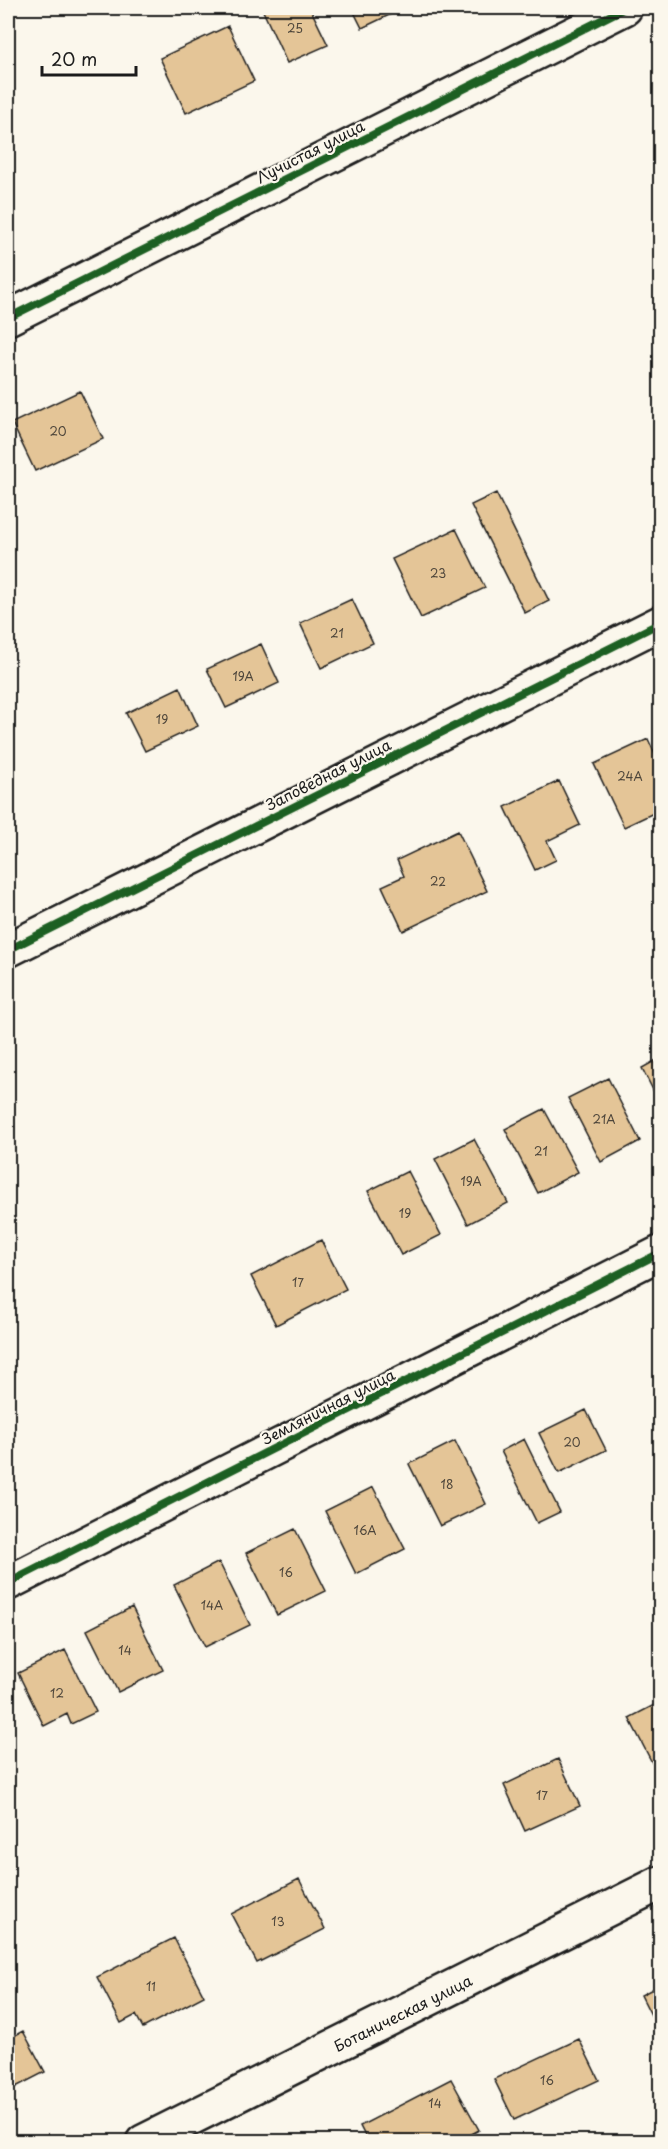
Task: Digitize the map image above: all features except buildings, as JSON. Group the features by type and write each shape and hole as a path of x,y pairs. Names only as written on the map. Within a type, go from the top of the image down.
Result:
{"street":[{"name":"Лучистая улица","path":"8,318 625,8"},
{"name":"Заповедная улица","path":"8,950 660,623"},
{"name":"Земляничная улица","path":"8,1583 660,1254"},
{"name":"Ботаническая улица","path":"143,2142 660,1883"}],"cycle path":[{"path":"8,318 625,8"},
{"path":"8,950 660,623"},
{"path":"8,1583 660,1253"}]}
